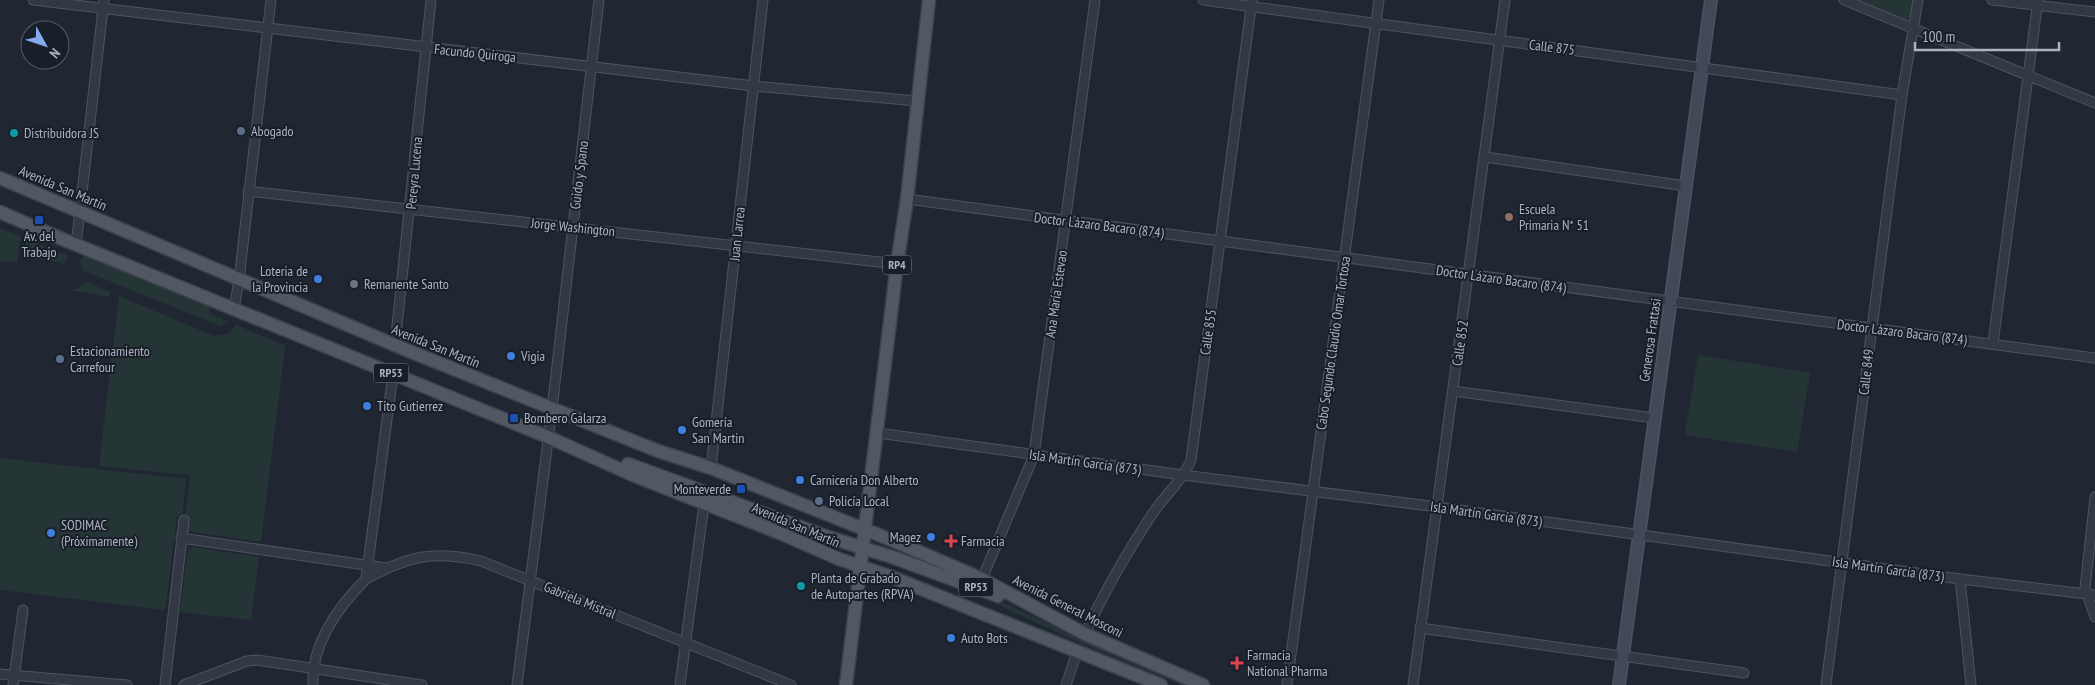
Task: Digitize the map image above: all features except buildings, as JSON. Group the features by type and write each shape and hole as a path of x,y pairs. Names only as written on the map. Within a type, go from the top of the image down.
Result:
{"main road":[{"name":"RP4","path":"846,685 897,264 907,200 929,0"},
{"name":"Generosa Frattasi","path":"1619,685 1711,0"},
{"name":"Avenida San Martín","path":"0,178 239,280 552,409 658,451 711,468 866,530"},
{"name":"Avenida San Martín","path":"0,212 76,245 548,437 704,504 861,567"},
{"name":"RP53","path":"568,446 628,464 828,537 989,592 1085,634"},
{"name":"Avenida General Mosconi","path":"866,530 982,579 1085,634 1203,685"},
{"name":"RP53","path":"861,567 889,576 1161,685"}],"street":[{"name":"Facundo Quiroga","path":"34,0 104,4 268,29 426,48 754,86 917,101"},
{"path":"234,309 239,280 271,0"},
{"name":"Pereyra Lucena","path":"395,345 431,0"},
{"name":"Guido y Spano","path":"552,409 599,0"},
{"name":"Juan Larrea","path":"711,468 763,0"},
{"name":"Ana María Estevao","path":"982,579 1034,455 1095,0"},
{"name":"Calle 875","path":"1202,0 1252,3 1375,24 1902,94"},
{"name":"Cabo Segundo Claudio Omar Tortosa","path":"1287,685 1379,0"},
{"name":"Calle 852","path":"1413,685 1454,391 1505,0"},
{"name":"Calle 849","path":"1826,685 1902,94 1918,0"},
{"path":"1992,0 2037,3 2095,12"},
{"path":"1847,1 2095,103"},
{"name":"Calle 855","path":"1085,634 1123,560 1155,510 1182,476 1191,460 1252,3"},
{"path":"1993,343 2037,3"},
{"path":"76,245 104,4"},
{"path":"1485,157 1686,186"},
{"name":"Jorge Washington","path":"248,191 897,264"},
{"name":"Doctor Lázaro Bacaro (874)","path":"907,200 1220,240 2095,358"},
{"path":"366,578 393,374"},
{"path":"1454,391 1654,418"},
{"path":"517,685 552,409"},
{"name":"Isla Martín García (873)","path":"878,432 1182,476 1438,507 1960,579 2090,594"},
{"path":"2095,497 2085,580 2095,617"},
{"path":"680,685 704,504"},
{"path":"165,685 184,520"},
{"path":"181,538 386,568"},
{"name":"Gabriela Mistral","path":"313,669 332,620 345,600 366,578 412,558 435,555 459,556 481,561 791,685"},
{"path":"1960,579 1971,685"},
{"path":"13,685 23,610"},
{"path":"1420,628 1744,673"},
{"path":"1066,685 1076,652"},
{"path":"184,685 247,661 257,660 422,685"},
{"path":"313,669 313,685"},
{"path":"0,674 127,685"}],"shaded area":[{"path":"1855,0 1913,0 1910,18 1903,20"},
{"path":"0,228 21,236 17,262 0,261"},
{"path":"26,239 69,256 65,263 23,256"},
{"path":"83,256 93,256 211,305 209,314 227,321 220,326 83,270 80,263"},
{"path":"86,282 110,292 109,297 70,290 77,289"},
{"path":"119,296 214,336 230,333 236,325 285,345 261,542 187,531 189,520 185,519 190,475 99,466"},
{"path":"1698,355 1810,373 1797,452 1685,435"},
{"path":"0,458 186,479 182,517 177,516 165,610 0,590"},
{"path":"193,547 259,557 251,620 180,612 188,550"},
{"path":"992,597 1080,638 1190,685 1181,685 1082,644 994,603 991,599"}],"place":[{"name":"Abogado","path":"241,131"},
{"name":"Distribuidora JS","path":"14,133"},
{"name":"Escuela Primaria N* 51","path":"1509,217"},
{"name":"Av. del Trabajo","path":"39,220"},
{"name":"Loteria de la Provincia","path":"318,279"},
{"name":"Remanente Santo","path":"354,284"},
{"name":"Vigia","path":"511,356"},
{"name":"Estacionamiento Carrefour","path":"60,359"},
{"name":"Tito Gutierrez","path":"367,406"},
{"name":"Bombero Galarza","path":"514,418"},
{"name":"Gomería San Martin","path":"682,430"},
{"name":"Carnicería Don Alberto","path":"800,480"},
{"name":"Monteverde","path":"741,489"},
{"name":"Policía Local","path":"819,501"},
{"name":"SODIMAC (Próximamente)","path":"51,533"},
{"name":"Magez","path":"931,537"},
{"name":"Farmacia","path":"951,541"},
{"name":"Planta de Grabado de Autopartes (RPVA)","path":"801,586"},
{"name":"Auto Bots","path":"951,638"},
{"name":"Farmacia National Pharma","path":"1237,663"}]}
